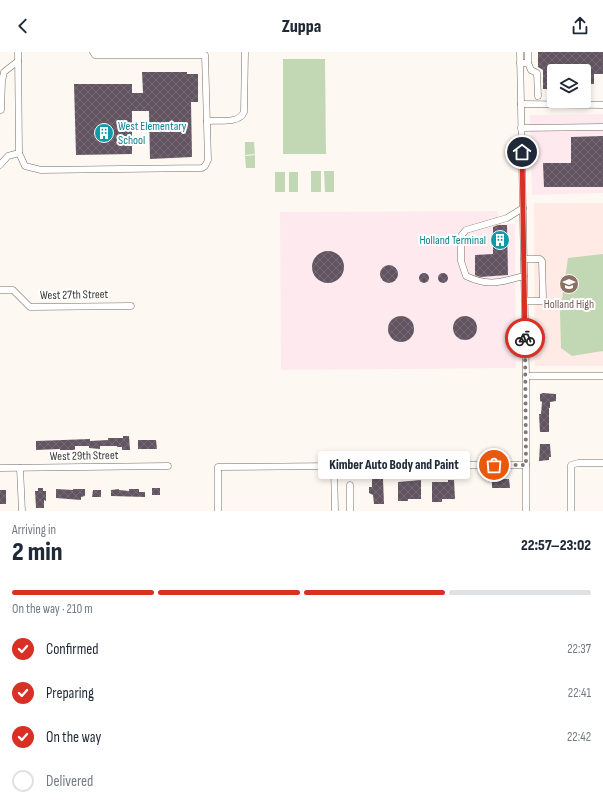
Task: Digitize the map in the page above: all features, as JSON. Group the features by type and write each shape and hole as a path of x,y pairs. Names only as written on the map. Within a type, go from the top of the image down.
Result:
{"street":[{"path":"18,52 19,153 25,166 40,170 202,168 205,166 208,160 206,120 206,53 95,55 93,52"},
{"path":"206,120 237,120 242,117 244,112 245,52"},
{"path":"520,52 526,376 526,511"},
{"path":"528,52 528,62 531,70 537,74 538,96"},
{"path":"0,110 4,72 18,61"},
{"path":"520,63 528,62"},
{"path":"521,104 603,105"},
{"path":"521,128 603,127"},
{"path":"0,156 8,156 19,153"},
{"path":"0,165 8,156"},
{"path":"523,208 507,218 466,230 461,236 461,261 466,276 479,282 498,282 524,276"},
{"path":"524,259 542,260 543,299 542,301 525,301"},
{"name":"West 27th Street","path":"0,290 13,290 30,307 131,306"},
{"path":"526,376 603,376"},
{"path":"571,511 570,465 578,463 603,463"},
{"path":"416,465 526,465"},
{"name":"West 29th Street","path":"0,468 168,466"},
{"path":"218,511 218,467 334,466 335,511"},
{"path":"20,468 22,511"},
{"path":"350,485 350,511"}],"shaded area":[{"path":"603,114 603,193 532,195 530,115"},
{"name":"Holland High","path":"534,203 603,203 603,366 535,366"},
{"name":"Holland Terminal","path":"498,211 498,224 515,224 516,368 281,370 280,212"}],"green space":[{"path":"283,59 325,59 326,154 283,154"},
{"path":"245,142 254,142 255,154 245,155"},
{"path":"255,155 255,168 246,168 245,156"},
{"path":"311,171 321,171 321,192 311,192"},
{"path":"324,171 334,171 334,192 325,192"},
{"path":"275,172 285,172 285,192 275,192"},
{"path":"289,172 298,172 298,192 289,192"},
{"path":"603,254 603,351 572,356 561,348 560,313 568,258"}],"building":[{"path":"538,52 603,52 603,74 594,74 594,84 591,84 591,64 547,64 547,89 543,89 543,70 538,67"},
{"name":"West Elementary School","path":"142,72 187,72 187,74 198,74 198,102 191,102 192,157 150,159 149,111 132,111 132,154 76,155 74,84 132,84 132,93 143,93"},
{"path":"603,136 603,187 544,187 543,163 571,163 571,137"},
{"name":"Holland Terminal","path":"498,225 507,225 508,275 480,277 475,275 475,255 493,254 493,227"},
{"path":"325,251 331,251 340,255 344,267 340,279 331,283 325,283 316,279 312,270 312,264 316,255"},
{"path":"389,265 395,268 398,274 395,280 389,283 383,280 380,274 383,268"},
{"path":"422,273 426,273 428,274 428,282 422,283 419,280 419,276"},
{"path":"441,273 445,273 447,274 447,282 441,283 438,280 438,276"},
{"path":"401,316 410,320 414,329 410,338 401,342 392,338 388,329 392,320"},
{"path":"465,316 470,317 476,323 476,333 470,339 465,340 460,339 454,333 453,328 454,323 460,317"},
{"path":"540,394 556,394 556,401 550,402 549,432 540,432 539,414 541,414 542,402 540,401"},
{"path":"123,436 129,436 130,450 122,450 122,447 117,446 100,446 100,449 89,448 89,446 75,446 75,450 36,450 36,441 90,439 90,441 108,440 108,438 123,438"},
{"path":"138,440 156,440 157,449 138,449"},
{"path":"540,444 550,444 551,457 549,457 549,460 539,461"},
{"path":"372,479 383,479 384,504 374,504 373,495 369,493 369,487 372,487"},
{"path":"492,479 509,479 510,488 492,488"},
{"path":"421,480 421,499 398,501 398,482"},
{"path":"448,480 454,480 455,499 442,499 442,502 432,502 432,482 448,482"},
{"path":"38,488 43,488 43,491 46,491 44,508 36,508 35,491 38,491"},
{"path":"152,488 160,488 160,495 152,495"},
{"path":"56,489 85,489 85,496 81,497 81,500 56,498"},
{"path":"119,489 129,491 129,489 139,489 139,492 145,492 145,497 111,496 111,490"},
{"path":"0,490 6,490 6,504 0,504"},
{"path":"93,490 101,490 101,497 92,497"}],"way so far":[{"path":"494,465 526,465 525,338"}],"place":[{"name":"West Elementary School","path":"104,133"},
{"name":"Holland Terminal","path":"500,240"},
{"name":"Holland High","path":"569,284"},
{"name":"Kimber Auto Body and Paint","path":"494,465"}],"route":[{"path":"522,152 525,338"}]}
